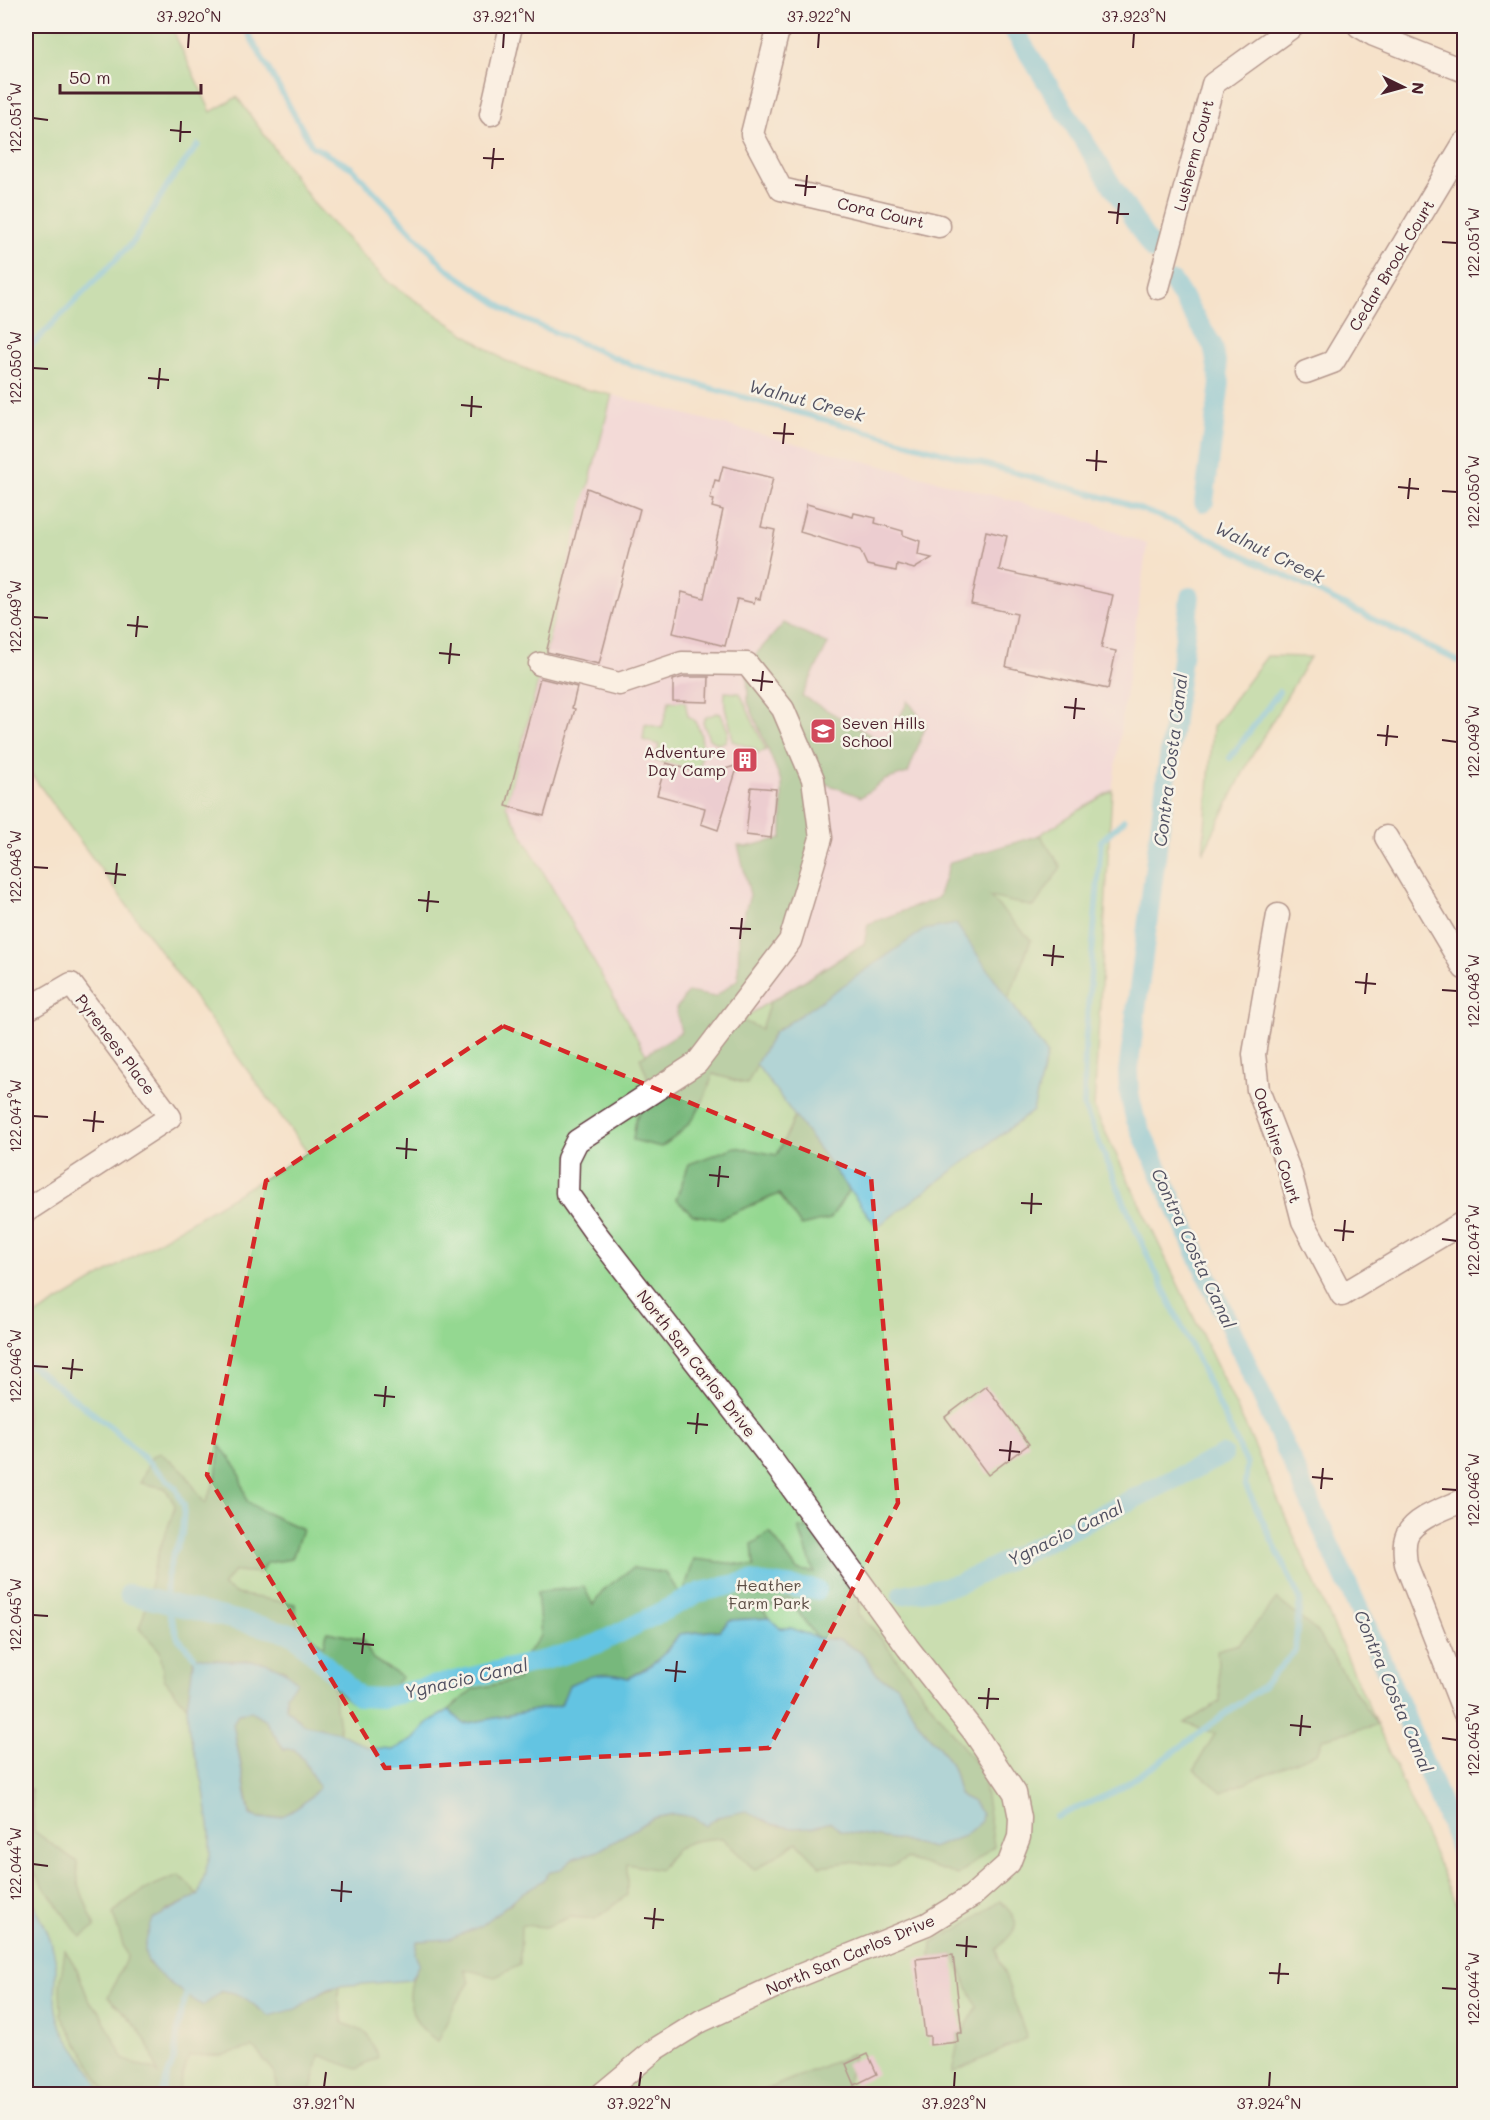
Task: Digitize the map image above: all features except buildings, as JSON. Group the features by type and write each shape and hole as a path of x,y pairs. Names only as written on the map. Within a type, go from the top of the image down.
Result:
{"street":[{"path":"491,114 511,26"},
{"name":"Cora Court","path":"779,26 752,134 781,189 939,225"},
{"name":"Lusherm Court","path":"1161,278 1212,84 1293,26"},
{"path":"1359,26 1374,35 1464,71"},
{"name":"Cedar Brook Court","path":"1306,372 1333,363 1464,143"},
{"name":"North San Carlos Drive","path":"540,663 619,684 682,663 747,664 783,709 813,779 821,838 790,941 697,1063 577,1141 568,1159 567,1193 594,1232 766,1452 908,1648 974,1732 1014,1793 1020,1818 1018,1837 1009,1863 972,1896 936,1918 874,1947 796,1977 701,2021 656,2049 602,2094"},
{"path":"1386,837 1464,968"},
{"name":"Oakshire Court","path":"1278,915 1254,1054 1258,1090 1291,1175 1303,1221 1342,1295 1464,1222"},
{"name":"Pyrenees Place","path":"26,1010 71,984 170,1117 26,1212"},
{"path":"1464,1500 1434,1513 1407,1535 1406,1564 1464,1712"}],"highlighted area":[{"path":"503,1026 871,1177 898,1503 769,1748 385,1768 207,1475 266,1181"}],"shaded area":[{"name":"Seven Hills School","path":"612,395 1075,517 1147,544 1112,790 656,1073 506,806"}],"green space":[{"name":"Heather Farm Park","path":"26,26 171,26 211,112 237,97 315,205 388,282 504,360 566,385 612,395 506,806 656,1072 1112,790 1094,1108 1246,1427 1464,1923 1464,2094 26,2094 26,1321 307,1152 26,767"},
{"path":"784,623 828,644 802,696 886,744 908,701 926,725 908,773 885,780 861,797 813,779 821,838 790,941 732,1016 761,1029 770,1002 864,944 868,924 938,898 950,862 1040,835 1061,867 1034,907 990,897 1031,940 1008,999 956,925 774,1032 747,1084 713,1074 700,1107 688,1124 672,1140 661,1147 633,1140 636,1118 653,1091 640,1058 681,1032 676,1009 688,992 715,997 738,979 739,931 750,895 738,845 746,847 782,838 782,783 748,702 747,664"},
{"path":"1267,656 1310,657 1250,759 1203,853 1213,727"},
{"path":"725,692 740,693 766,750 758,753 755,749 732,741 724,700"},
{"path":"669,701 685,701 688,716 694,721 701,734 699,772 655,761 659,745 643,740 645,724 662,728"},
{"path":"721,714 728,731 726,741 719,744 709,739 703,722 706,717"},
{"path":"795,1116 849,1190 830,1219 801,1226 779,1194 719,1219 693,1215 676,1199 689,1164 735,1147 777,1155"},
{"path":"220,1446 237,1467 247,1501 262,1511 302,1529 292,1559 266,1563 260,1573 234,1571 223,1586 237,1594 295,1604 298,1626 324,1646 327,1632 362,1639 373,1659 402,1677 375,1707 350,1702 333,1687 340,1733 303,1724 286,1708 286,1671 262,1662 207,1659 194,1656 187,1707 164,1679 160,1651 139,1628 158,1554 175,1505 165,1488 140,1483 152,1456 160,1453 183,1470 205,1504 216,1478"},
{"path":"819,1527 863,1587 858,1614 876,1632 982,1772 994,1846 958,1875 907,1859 890,1867 850,1862 820,1866 797,1842 755,1870 722,1838 685,1844 673,1853 660,1870 627,1864 627,1895 595,1919 570,1917 546,1927 521,1925 520,1965 495,1977 464,1969 470,1982 454,2006 438,2041 428,2034 420,2026 411,2007 411,1986 419,1964 415,1954 417,1941 449,1939 509,1905 523,1892 542,1881 551,1871 561,1869 574,1858 598,1851 653,1818 673,1814 694,1817 705,1826 726,1814 743,1811 771,1824 782,1826 817,1826 831,1822 841,1831 905,1841 932,1848 945,1842 973,1802 959,1795 953,1770 945,1754 918,1722 897,1685 879,1677 862,1653 840,1640 817,1638 788,1598 763,1610 769,1618 730,1620 720,1630 679,1634 659,1660 628,1678 597,1675 569,1685 562,1705 464,1724 449,1710 473,1689 518,1680 525,1655 541,1636 537,1592 584,1587 593,1605 605,1588 633,1568 666,1573 682,1598 694,1559 754,1566 752,1544 770,1532 797,1570 814,1572 799,1528"},
{"path":"1277,1599 1316,1631 1377,1725 1323,1738 1317,1753 1222,1792 1194,1769 1215,1734 1185,1723 1220,1701 1217,1650 1239,1644"},
{"path":"251,1711 264,1719 284,1749 294,1749 303,1759 319,1788 297,1808 280,1817 270,1819 251,1815 233,1724 238,1713"},
{"path":"26,1789 31,1789 34,1831 77,1862 78,1883 95,1927 81,1937 26,1858 24,1833"},
{"path":"179,1875 199,1895 166,1911 148,1963 165,1980 185,1993 196,1996 229,1991 238,1993 259,2010 312,1997 339,1986 338,1998 343,2023 367,2033 378,2057 357,2069 319,2055 313,2084 308,2094 280,2094 273,2070 253,2047 222,2055 189,2056 177,2094 107,2094 61,2015 60,1986 65,1950 77,1969 89,2001 100,2012 124,2060 152,2069 158,2074 146,2041 126,2015 108,1997 127,1957 113,1914 151,1886"},
{"path":"1000,1901 1013,1916 1015,1926 996,1950 1027,2038 952,2073 958,2042 957,2033 962,2033 977,2007 953,1955 931,1958 932,1942 958,1929"},
{"path":"853,2054 845,2094 755,2094"}],"water":[{"path":"956,924 1047,1054 1033,1111 877,1227 756,1064 774,1033 924,930"},
{"path":"769,1618 780,1628 791,1628 817,1638 840,1640 862,1653 879,1677 897,1685 915,1718 949,1761 959,1795 973,1802 982,1814 981,1821 964,1836 932,1848 905,1841 841,1831 831,1822 813,1827 792,1828 772,1824 746,1811 717,1817 705,1826 694,1817 673,1814 653,1818 598,1851 574,1858 561,1869 551,1871 542,1881 523,1892 481,1926 449,1939 417,1941 415,1954 419,1964 410,1980 339,1986 325,1990 296,2009 269,2016 242,1996 230,1992 222,1991 203,2006 160,1975 147,1960 145,1944 153,1919 199,1895 210,1855 210,1832 203,1784 189,1732 187,1707 194,1656 273,1665 285,1671 297,1682 286,1694 286,1708 303,1724 340,1733 369,1748 393,1750 414,1739 427,1723 449,1710 464,1724 561,1705 569,1685 597,1675 628,1678 657,1660 679,1634 720,1630 730,1620","holes":["251,1711 264,1719 284,1749 294,1749 303,1759 319,1788 297,1808 270,1819 250,1815 233,1724 238,1713"]},
{"path":"26,1893 41,1919 55,1957 55,2004 58,2019 93,2076 101,2094 26,2094"}],"waterway":[{"name":"Walnut Creek","path":"244,26 312,146 352,168 446,268 514,315 632,365 667,376 1121,502 1180,524 1464,664"},
{"name":"Contra Costa Canal","path":"1011,26 1153,250"},
{"path":"26,351 134,241 168,184 198,145"},
{"name":"Contra Costa Canal","path":"1173,282 1213,346 1220,383 1204,502"},
{"name":"Contra Costa Canal","path":"1190,597 1128,1072 1129,1093 1135,1118 1377,1649 1464,1859"},
{"path":"1230,758 1279,692"},
{"path":"1056,1817 1114,1792 1171,1754 1263,1686 1295,1651 1300,1599 1245,1484 1247,1464 1139,1237 1084,1107 1085,1045 1101,841 1124,820"},
{"path":"26,1362 112,1428 175,1487 184,1506 182,1535 167,1577 166,1603 178,1638 194,1656"},
{"name":"Ygnacio Canal","path":"902,1595 959,1584 1223,1455"},
{"name":"Ygnacio Canal","path":"129,1594 293,1634 359,1697 381,1698 549,1659 597,1644 701,1592 749,1581 817,1590"},
{"path":"161,2094 174,2059 179,2021 188,1988"}],"place":[{"name":"Seven Hills School","path":"823,731"},
{"name":"Adventure Day Camp","path":"745,760"}]}
